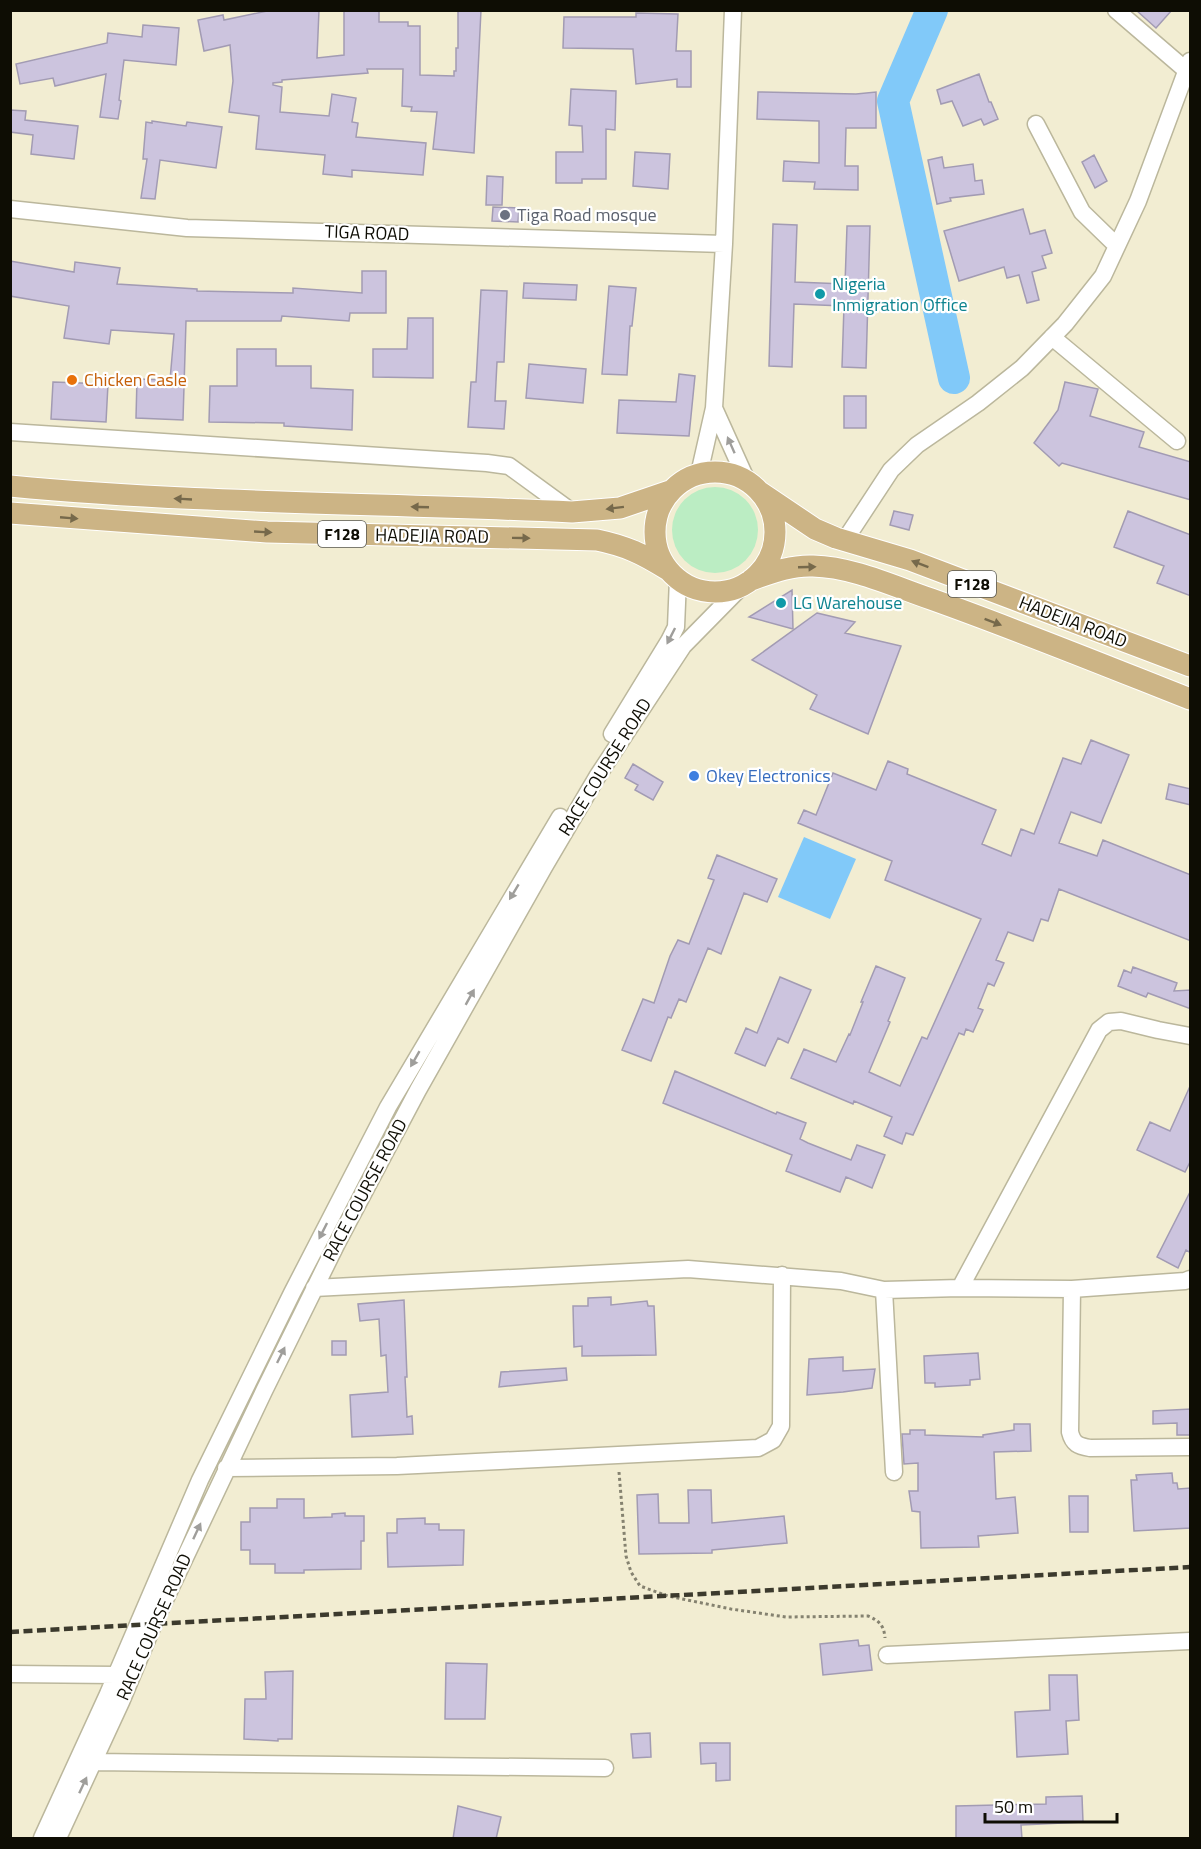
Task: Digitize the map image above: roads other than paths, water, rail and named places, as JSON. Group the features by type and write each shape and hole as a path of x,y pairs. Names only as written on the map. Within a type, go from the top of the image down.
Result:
{"main road":[{"name":"F128","path":"670,491 684,480 699,474 716,472 732,474 754,487"},
{"name":"HADEJIA ROAD","path":"12,484 152,497 243,502 572,512 621,508 670,491"},
{"name":"HADEJIA ROAD","path":"754,487 815,529 910,560 1191,666"},
{"path":"748,582 765,566 773,547 775,528 770,508 754,487"},
{"path":"670,491 659,509 654,530 657,551 673,574"},
{"name":"HADEJIA ROAD","path":"10,513 267,532 597,540 623,545 644,554 673,574"},
{"name":"HADEJIA ROAD","path":"748,582 782,569 812,566 837,569 868,577 968,612 1191,699"},
{"name":"F128","path":"673,574 695,589 712,592 729,590 748,582"}],"street":[{"path":"699,474 714,408 724,244 733,10"},
{"path":"845,540 891,470 917,445 978,403 1022,368 1065,324 1103,276 1138,201 1189,66 1116,10"},
{"path":"1036,124 1082,212 1117,246"},
{"name":"TIGA ROAD","path":"10,209 188,228 724,244"},
{"path":"1052,337 1177,441"},
{"path":"714,408 754,487"},
{"path":"10,432 498,464 508,466 518,472 572,512"},
{"name":"RACE COURSE ROAD","path":"58,1839 94,1762 124,1676 200,1480 240,1396 388,1107 517,887 669,641 676,627 673,574"},
{"name":"RACE COURSE ROAD","path":"42,1839 124,1676 154,1623 226,1468 314,1288 418,1090 543,867 591,786 683,646 748,582"},
{"path":"960,1288 1099,1030 1109,1022 1121,1021 1191,1036"},
{"path":"314,1288 688,1269 841,1281 884,1290 1072,1289 1191,1279"},
{"path":"226,1468 397,1466 758,1448 773,1440 782,1426 782,1275"},
{"path":"1072,1289 1070,1432 1072,1441 1079,1446 1090,1448 1191,1447"},
{"path":"884,1290 894,1472"},
{"path":"887,1655 1191,1641"},
{"path":"10,1674 124,1676"},
{"path":"94,1762 605,1768"}],"water":[{"path":"804,837 856,859 830,919 778,897"}],"waterway":[{"path":"932,10 893,101 954,378"}],"railway":[{"path":"10,1632 1190,1567"}],"place":[{"name":"Tiga Road mosque","path":"505,215"},
{"name":"Nigeria Inmigration Office","path":"820,294"},
{"name":"Chicken Casle","path":"72,380"},
{"name":"LG Warehouse","path":"781,603"},
{"name":"Okey Electronics","path":"694,776"}]}
